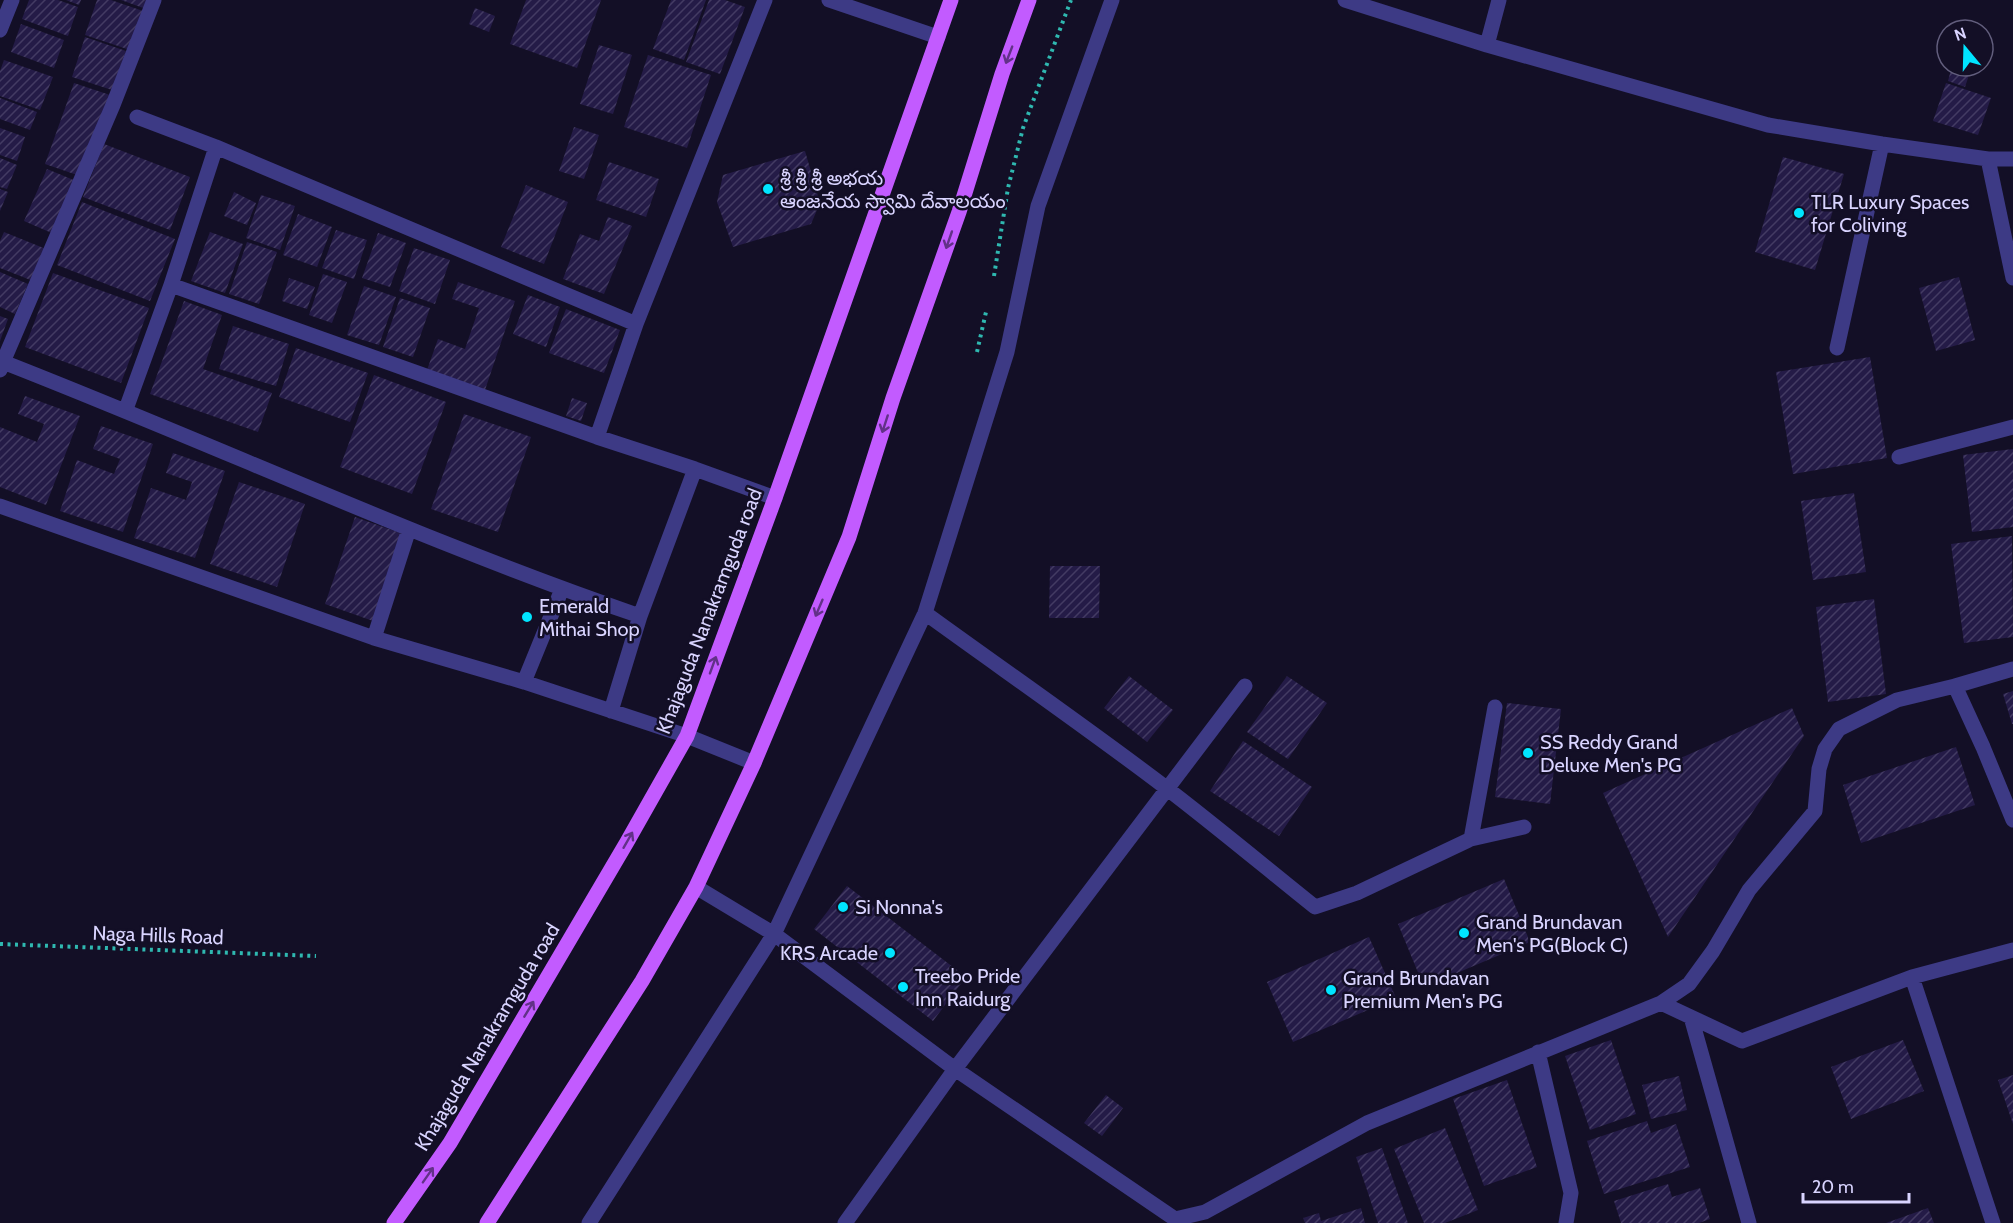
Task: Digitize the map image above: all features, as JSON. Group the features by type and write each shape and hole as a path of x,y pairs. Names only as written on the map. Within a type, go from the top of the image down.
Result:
{"main road":[{"name":"Khajaguda Nanakramguda road","path":"394,1223 450,1143 687,736 775,498 951,0"},
{"path":"487,1223 642,981 696,887 754,763 849,537 893,398 959,212 1002,74 1029,0"}],"street":[{"path":"0,30 12,0"},
{"path":"154,0 113,105 2,366 126,409 409,529 562,589 640,616"},
{"path":"597,437 636,324 765,0"},
{"path":"829,0 938,37"},
{"path":"589,1223 774,934 925,613 1007,352 1038,206 1112,0"},
{"path":"1345,0 1486,45 1768,125 1988,159 2013,159"},
{"path":"1486,45 1499,0"},
{"path":"137,117 216,147 636,324"},
{"path":"1837,348 1882,144"},
{"path":"126,409 171,285 216,147"},
{"path":"1988,159 2013,278"},
{"path":"171,285 775,498"},
{"path":"1899,457 2013,427"},
{"path":"611,711 640,616 695,469"},
{"path":"0,506 374,638 524,682 687,736 754,763"},
{"path":"374,638 409,529"},
{"path":"524,682 562,589"},
{"path":"925,613 1167,788 1315,907 1357,893 1471,839 1524,826"},
{"path":"696,887 774,934 955,1069 1174,1221 1205,1212 1367,1123 1661,1003 1689,984 1713,951 1749,890 1815,811 1819,769 1825,749 1839,729 1898,700 2013,669"},
{"path":"845,1223 955,1069 1245,686"},
{"path":"1955,686 2013,820"},
{"path":"1471,839 1495,707"},
{"path":"1661,1003 1742,1041 1912,977 2013,950"},
{"path":"1912,977 1993,1223"},
{"path":"1691,1017 1749,1223"},
{"path":"1538,1052 1571,1193 1566,1223"}],"path":[{"path":"994,278 1008,188 1023,128 1071,0"},
{"path":"976,359 989,301"},
{"name":"Naga Hills Road","path":"0,944 316,956"}],"building":[{"path":"29,0 58,0 78,7 68,36 22,19"},
{"path":"66,0 81,0 79,5"},
{"path":"97,0 111,0 143,11 130,50 85,35"},
{"path":"121,0 149,0 146,9"},
{"path":"526,0 601,0 577,68 510,44"},
{"path":"671,0 706,0 684,60 653,49"},
{"path":"709,0 725,0 745,7 720,74 686,62"},
{"path":"475,8 495,16 489,32 469,24"},
{"path":"21,24 64,40 54,68 11,52"},
{"path":"85,37 126,51 112,90 72,77"},
{"path":"599,45 632,55 613,114 580,104"},
{"path":"648,55 711,75 687,148 624,127"},
{"path":"4,60 53,77 40,110 0,96 0,71"},
{"path":"1949,78 1968,78 1965,87 1948,81"},
{"path":"74,83 110,95 80,176 45,164"},
{"path":"1946,83 1991,98 1978,135 1933,121"},
{"path":"0,98 37,112 30,130 0,119"},
{"path":"574,127 599,135 584,179 559,171"},
{"path":"0,128 25,137 17,161 0,155"},
{"path":"104,144 190,177 170,230 83,197"},
{"name":"శ్రీ శ్రీ శ్రీ అభయ ఆంజనేయ స్వామి దేవాలయం","path":"805,151 820,203 811,224 733,247 717,202 723,175"},
{"name":"TLR Luxury Spaces for Coliving","path":"1783,157 1844,174 1815,270 1755,252"},
{"path":"0,158 17,165 7,189 0,187"},
{"path":"609,162 659,179 646,217 596,200"},
{"path":"47,169 76,181 54,234 24,221"},
{"path":"526,185 568,202 544,264 501,247"},
{"path":"0,189 8,192 0,211"},
{"path":"234,192 256,203 247,225 224,216"},
{"path":"261,195 295,206 280,250 246,238"},
{"path":"82,202 175,239 150,301 57,265"},
{"path":"298,214 332,227 317,267 283,255"},
{"path":"608,217 632,226 604,294 563,279 580,234 599,241"},
{"path":"336,230 367,240 354,279 322,268"},
{"path":"4,232 46,249 33,281 0,268 0,241"},
{"path":"210,232 243,244 225,293 191,281"},
{"path":"378,233 406,243 390,287 362,278"},
{"path":"247,242 277,252 259,304 229,294"},
{"path":"414,248 450,260 435,304 399,291"},
{"path":"0,272 28,284 15,314 0,307"},
{"path":"53,273 149,308 121,383 25,347"},
{"path":"323,274 347,282 332,323 309,315"},
{"path":"1959,277 1975,340 1936,351 1919,288"},
{"path":"289,278 315,287 307,309 282,301"},
{"path":"458,282 515,301 485,390 427,370 438,339 465,349 479,308 452,299"},
{"path":"364,286 396,297 379,345 347,335"},
{"path":"528,295 560,307 546,347 513,334"},
{"path":"400,298 430,308 413,357 383,347"},
{"path":"184,301 222,315 203,369 272,393 258,432 150,394"},
{"path":"566,309 620,330 604,373 549,353"},
{"path":"0,316 8,319 0,341"},
{"path":"233,326 289,344 276,386 219,369"},
{"path":"296,348 368,373 350,422 279,397"},
{"path":"1870,357 1887,458 1793,474 1776,372"},
{"path":"374,375 446,402 412,494 340,467"},
{"path":"25,396 80,416 46,505 0,487 0,427 37,442 44,424 18,414"},
{"path":"572,398 587,403 581,421 566,416"},
{"path":"464,414 531,437 498,532 431,509"},
{"path":"101,426 153,444 123,532 60,511 77,460 114,474 120,459 93,449"},
{"path":"2013,449 2013,527 1972,532 1963,455"},
{"path":"173,453 225,471 195,558 134,538 151,488 186,500 192,482 166,473"},
{"path":"239,482 305,504 277,587 210,564"},
{"path":"1854,493 1866,572 1813,580 1801,501"},
{"path":"355,517 403,534 373,621 325,604"},
{"path":"2012,536 2013,637 1964,643 1951,544"},
{"path":"1050,566 1100,566 1099,618 1049,618"},
{"path":"1874,599 1886,694 1828,702 1816,607"},
{"path":"1129,676 1173,710 1147,742 1104,708"},
{"path":"1287,676 1327,703 1288,759 1247,732"},
{"path":"2013,691 2013,724 2012,724 2003,694"},
{"name":"SS Reddy Grand Deluxe Men's PG","path":"1507,703 1561,709 1550,804 1495,797"},
{"path":"1792,708 1804,736 1668,937 1603,793"},
{"path":"1243,741 1312,787 1279,836 1210,791"},
{"path":"1956,747 1975,805 1861,843 1843,785"},
{"name":"Grand Brundavan Men's PG(Block C)","path":"1504,879 1530,942 1424,987 1398,924"},
{"name":"KRS Arcade","path":"847,886 966,977 933,1021 814,929"},
{"name":"Grand Brundavan Premium Men's PG","path":"1369,937 1396,998 1293,1042 1267,982"},
{"path":"1611,1040 1636,1114 1590,1130 1565,1056"},
{"path":"1903,1040 1924,1091 1851,1119 1831,1067"},
{"path":"2013,1075 2013,1124 1998,1080"},
{"path":"1679,1076 1687,1110 1651,1119 1642,1085"},
{"path":"1507,1080 1537,1167 1484,1186 1453,1099"},
{"path":"1106,1095 1123,1108 1102,1136 1084,1123"},
{"path":"1647,1121 1651,1133 1676,1124 1690,1167 1604,1194 1587,1141"},
{"path":"1445,1128 1478,1210 1445,1223 1424,1223 1394,1149"},
{"path":"1382,1148 1408,1223 1378,1223 1356,1157"},
{"path":"1668,1184 1672,1197 1700,1188 1710,1219 1699,1223 1621,1223 1614,1201"},
{"path":"1361,1208 1365,1223 1305,1223 1303,1218 1319,1213 1321,1221"},
{"path":"1928,1208 1934,1223 1886,1223"}],"place":[{"name":"శ్రీ శ్రీ శ్రీ అభయ ఆంజనేయ స్వామి దేవాలయం","path":"768,189"},
{"name":"TLR Luxury Spaces for Coliving","path":"1799,213"},
{"name":"Emerald Mithai Shop","path":"527,617"},
{"name":"SS Reddy Grand Deluxe Men's PG","path":"1528,753"},
{"name":"Si Nonna's","path":"843,907"},
{"name":"Grand Brundavan Men's PG(Block C)","path":"1464,933"},
{"name":"KRS Arcade","path":"890,953"},
{"name":"Treebo Pride Inn Raidurg","path":"903,987"},
{"name":"Grand Brundavan Premium Men's PG","path":"1331,990"}]}
